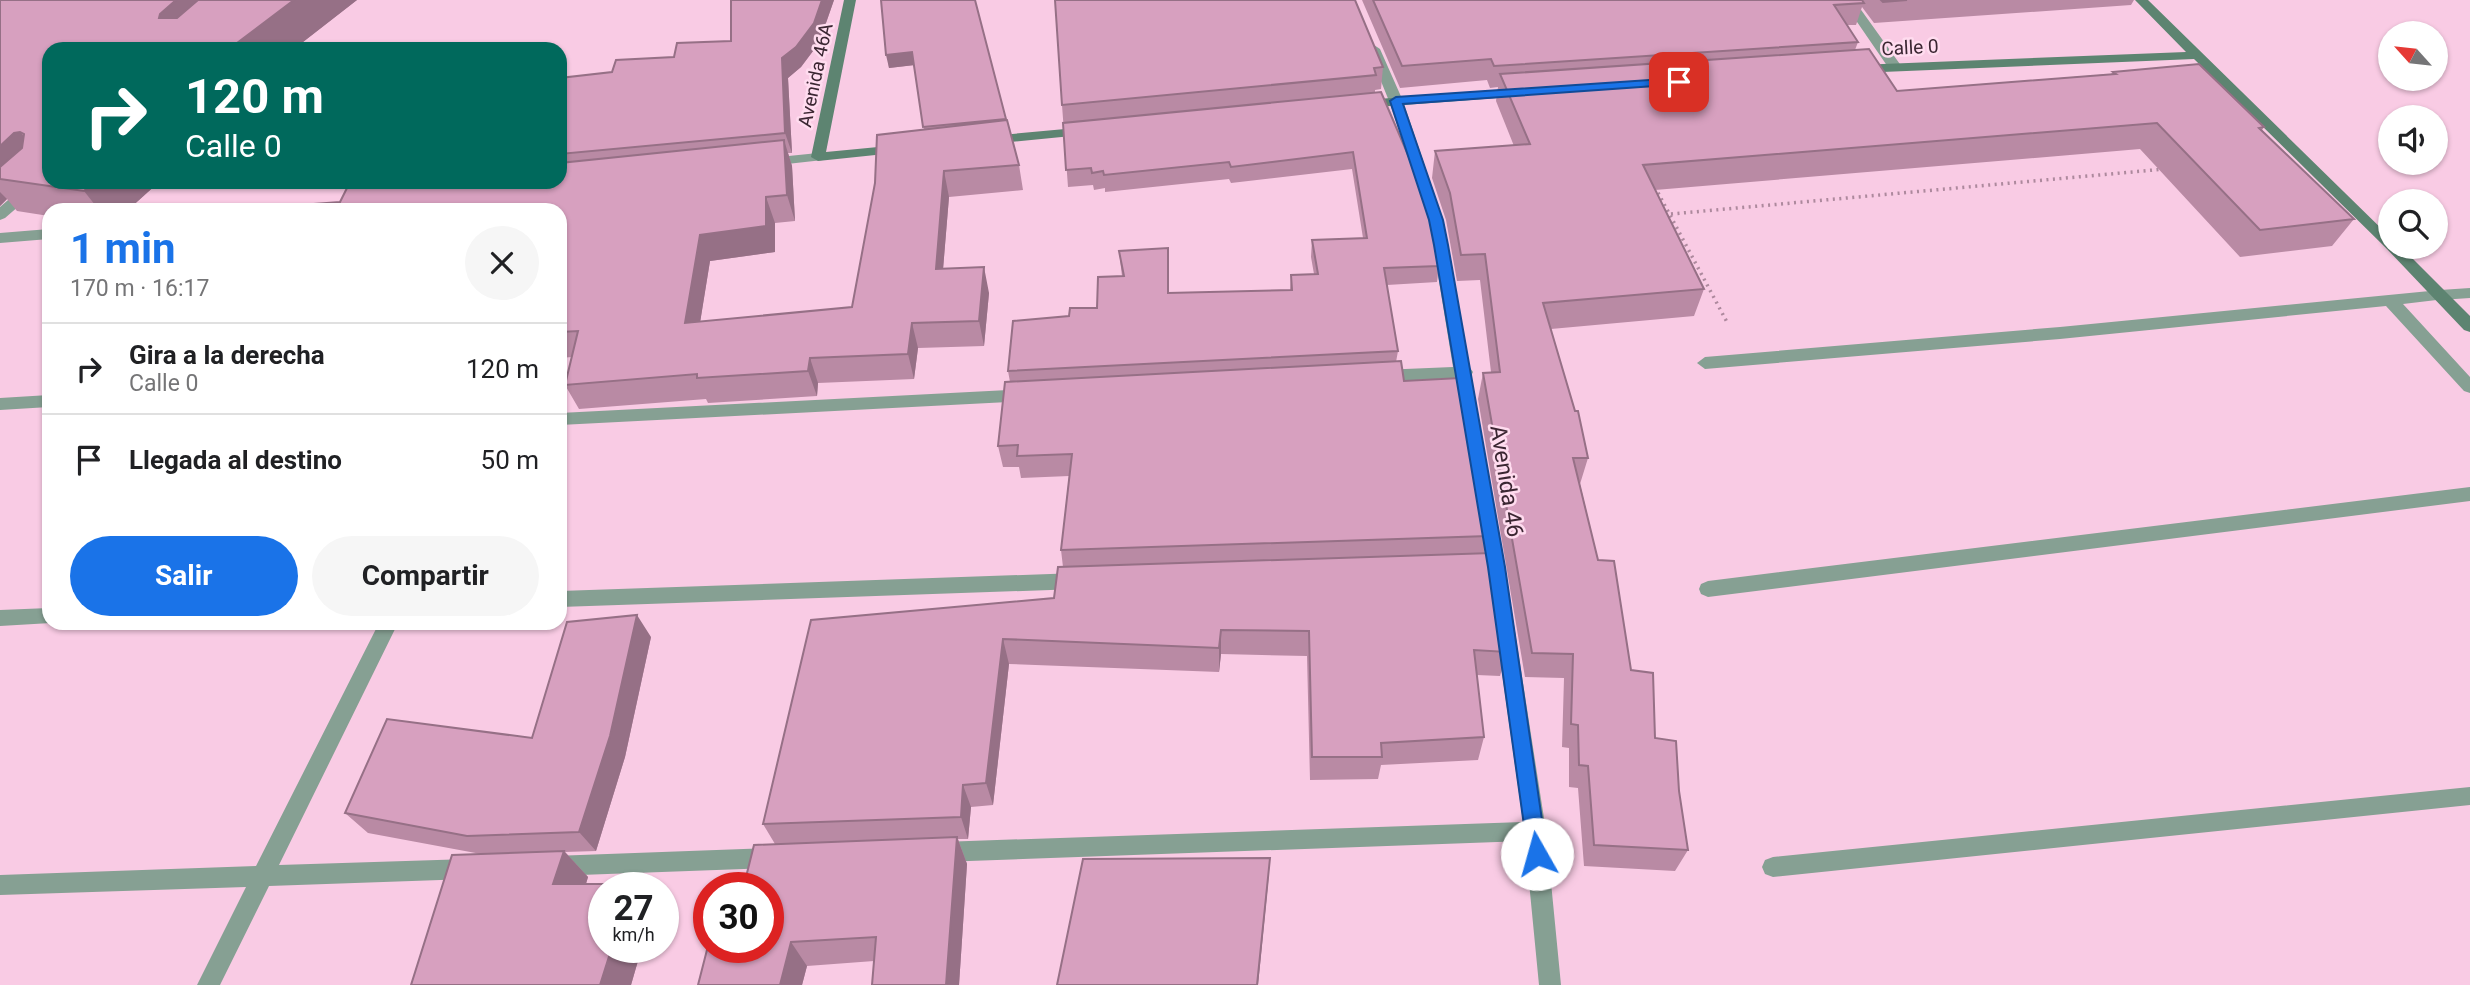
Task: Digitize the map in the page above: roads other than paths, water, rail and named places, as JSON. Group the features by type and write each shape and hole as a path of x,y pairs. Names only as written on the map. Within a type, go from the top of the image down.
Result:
{"street":[{"name":"Avenida 46A","path":"818,157 850,0"},
{"path":"1848,0 1895,67"},
{"path":"2141,0 2378,232"},
{"name":"Avenida 46","path":"1369,38 1396,101 1436,220 1465,372 1489,567 1535,831 1550,985"},
{"name":"Calle 0","path":"1841,71 2197,55"},
{"path":"1355,105 1530,92"},
{"path":"970,142 1107,129"},
{"path":"750,164 915,148"},
{"path":"0,215 42,178"},
{"path":"0,239 42,235"},
{"path":"2405,259 2470,327"},
{"path":"1705,363 2060,333 2470,293"},
{"path":"2390,300 2470,387"},
{"path":"1367,377 1465,372"},
{"path":"567,419 1047,394"},
{"path":"0,404 42,401"},
{"path":"1708,589 2470,494"},
{"path":"567,599 1091,581"},
{"path":"0,618 42,616"},
{"path":"208,985 385,630"},
{"path":"1773,867 2470,796"},
{"path":"919,853 1535,831"},
{"path":"528,866 793,857"},
{"path":"0,885 486,868"}]}
